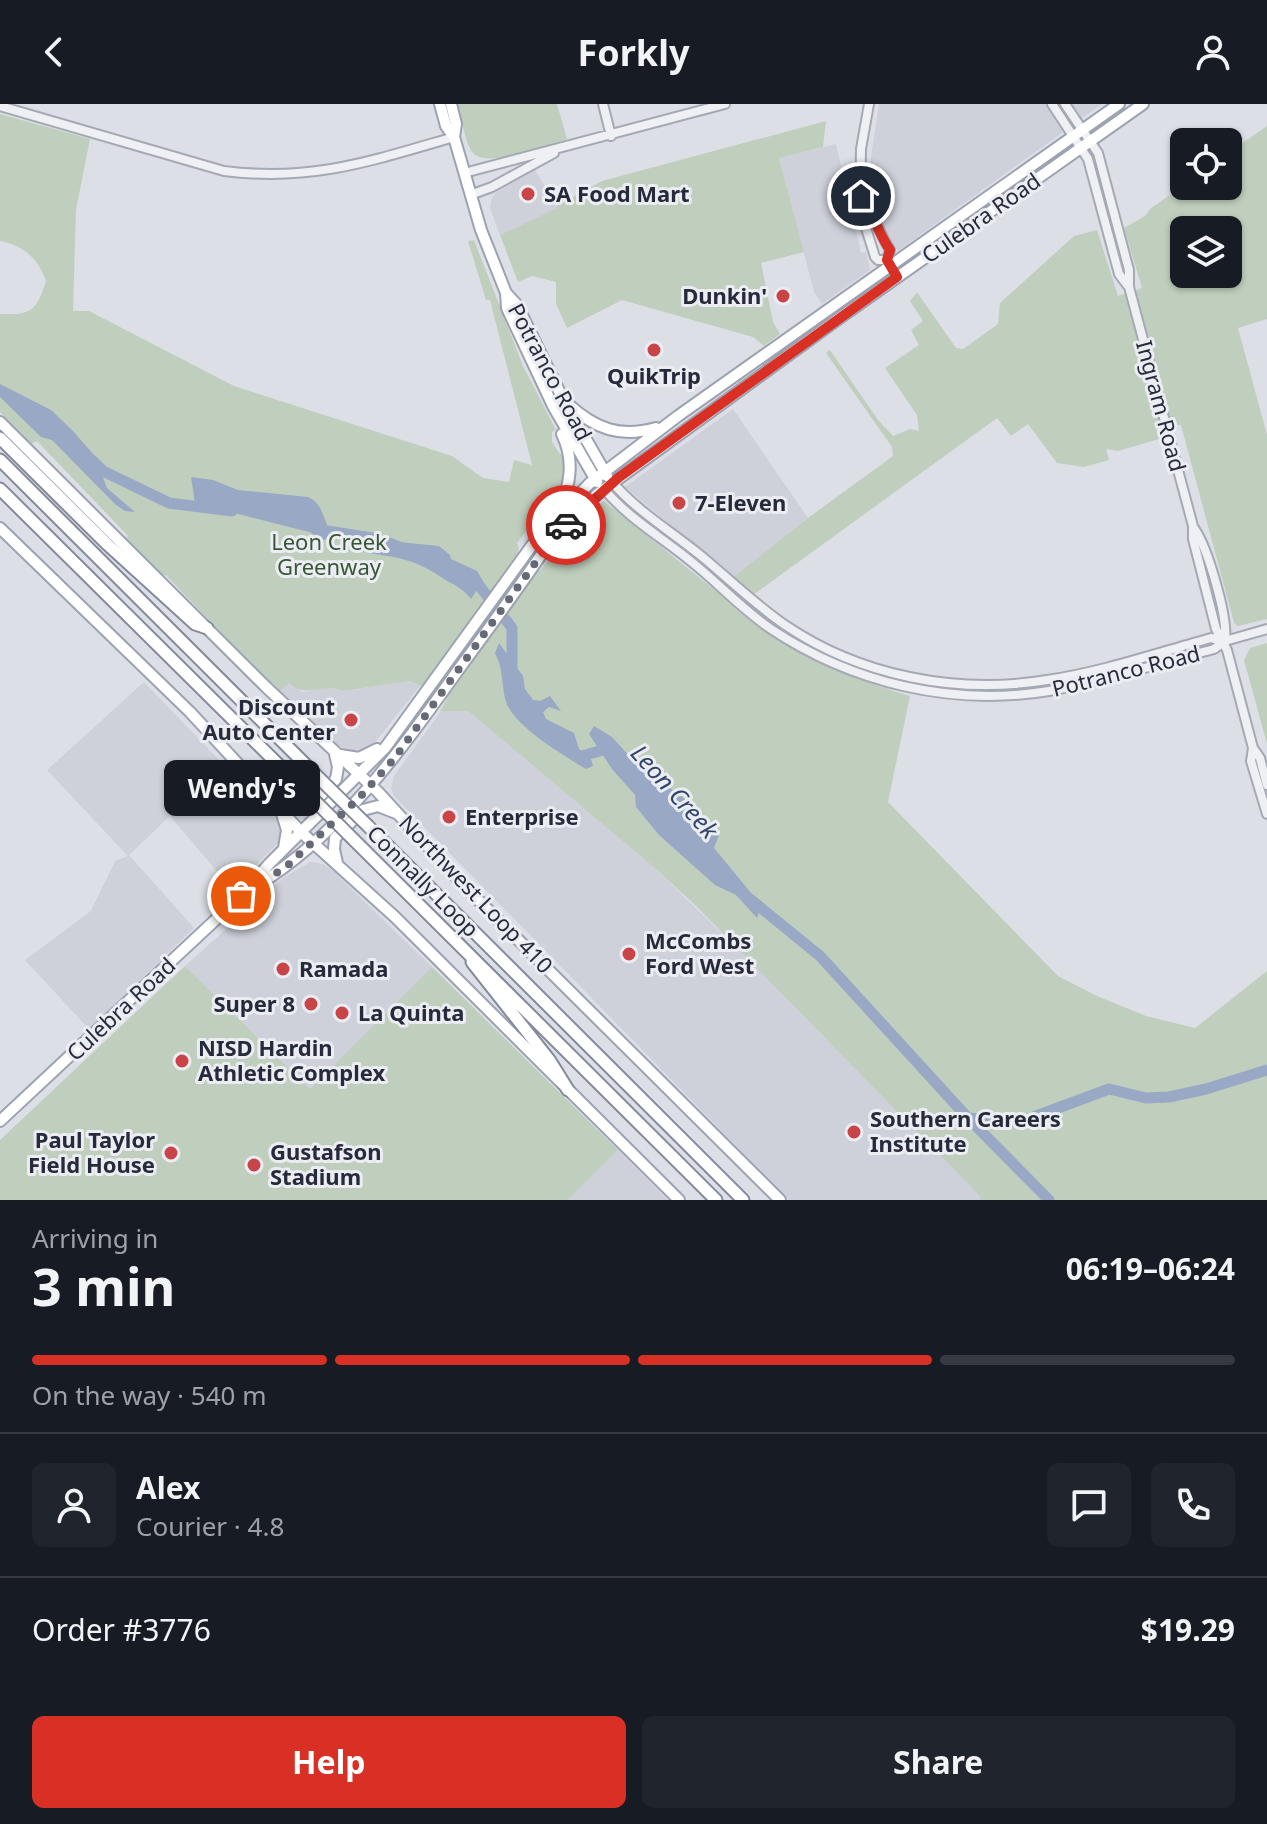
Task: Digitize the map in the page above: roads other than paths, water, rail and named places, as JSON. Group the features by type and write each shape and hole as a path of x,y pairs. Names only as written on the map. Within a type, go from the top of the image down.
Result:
{"highway":[{"path":"0,438 107,544 195,624 207,628"},
{"path":"0,450 3,463"},
{"name":"Connally Loop","path":"3,463 745,1200"},
{"name":"Connally Loop","path":"0,489 716,1200"},
{"path":"463,948 479,975 550,1061 568,1090"}],"main road":[{"path":"440,104 506,293"},
{"path":"451,104 456,124 454,137"},
{"name":"Culebra Road","path":"0,1121 241,896 385,748 525,554 556,516 599,475 888,263 1119,104"},
{"name":"Culebra Road","path":"241,896 287,866 371,785 394,759 566,525 608,486 1143,104"},
{"name":"Potranco Road","path":"506,293 517,305 599,475"},
{"name":"Potranco Road","path":"506,293 507,308 553,406 608,486"},
{"path":"563,399 590,422 615,432 634,433 666,425"},
{"path":"553,406 567,445 570,468 566,493 556,516"},
{"name":"Northwest Loop 410","path":"0,422 207,628 371,785 470,892 780,1200"},
{"path":"0,528 198,721 301,832 414,935 679,1200"},
{"path":"332,749 349,758 364,757 396,732"},
{"path":"274,802 300,810 315,803 337,776 338,763 332,749"},
{"path":"387,801 385,781 394,759"},
{"path":"274,802 286,827 282,851"},
{"path":"336,863 335,838 363,810 378,806 398,814"},
{"path":"287,866 310,854 336,863"}],"street":[{"path":"603,104 611,136"},
{"path":"464,173 611,136 695,108 725,104"},
{"path":"869,104 861,149 863,224 875,257 888,263 897,277"},
{"name":"Ingram Road","path":"1052,104 1079,132"},
{"name":"Ingram Road","path":"1065,104 1087,144 1098,153 1129,270 1129,287 1193,526 1193,539 1216,629 1225,641 1253,748 1260,758 1267,785"},
{"path":"0,106 224,171 255,175 330,171 454,137"},
{"path":"470,195 492,187 558,150"},
{"path":"861,196 890,250 888,263"},
{"name":"Potranco Road","path":"608,486 699,554 759,607 814,642 866,665 916,678 976,685 1038,682 1211,638 1225,641"},
{"name":"Potranco Road","path":"608,486 636,520 693,563 753,615 810,652 862,675 924,691 973,695 1035,693 1214,649 1225,641"},
{"path":"753,615 759,607"},
{"path":"1225,641 1267,629"},
{"path":"862,675 866,665"},
{"path":"1101,668 1104,678"},
{"name":"Ingram Road","path":"1253,748 1251,761 1267,814"}],"water":[{"path":"0,384 51,410 95,456 107,488 135,512 125,511 115,504 52,440 41,437 0,397"},
{"path":"191,477 213,480 238,490 308,497 318,505 329,528 338,538 322,540 317,534 195,503"},
{"path":"389,541 439,546 451,559 477,571 483,581 471,599 461,589 420,565 357,551 360,547"},
{"path":"499,643 523,676 525,689 533,700 540,701 550,696 561,711 549,707 543,712 546,719 574,733 579,749 590,756 593,766 586,769 553,748 511,711 506,702 495,653"},
{"path":"594,726 612,737 631,758 687,801 719,835 714,848 761,905 757,918 736,895 715,885 659,835 636,807 635,795 612,769 589,734"}],"waterway":[{"name":"Leon Creek","path":"93,461 103,471 169,503 232,511"},
{"name":"Leon Creek","path":"315,529 378,539 399,547"},
{"name":"Leon Creek","path":"471,575 512,628 512,676"},
{"name":"Leon Creek","path":"576,755 579,757 606,749 611,755"},
{"name":"Leon Creek","path":"750,899 820,956 968,1118 1020,1122 1109,1089 1146,1098 1169,1097 1267,1070"},
{"path":"968,1118 1049,1200"}],"place":[{"name":"SA Food Mart","path":"528,194"},
{"name":"Dunkin'","path":"783,296"},
{"name":"QuikTrip","path":"654,350"},
{"name":"7-Eleven","path":"679,503"},
{"name":"Discount Auto Center","path":"351,720"},
{"name":"Enterprise","path":"449,817"},
{"name":"Wendy's","path":"241,896"},
{"name":"McCombs Ford West","path":"629,954"},
{"name":"Ramada","path":"283,969"},
{"name":"Super 8","path":"311,1004"},
{"name":"La Quinta","path":"342,1013"},
{"name":"NISD Hardin Athletic Complex","path":"182,1061"},
{"name":"Southern Careers Institute","path":"854,1132"},
{"name":"Paul Taylor Field House","path":"171,1153"},
{"name":"Gustafson Stadium","path":"254,1165"}],"park label":[{"name":"Leon Creek Greenway","path":"329,554"}]}
